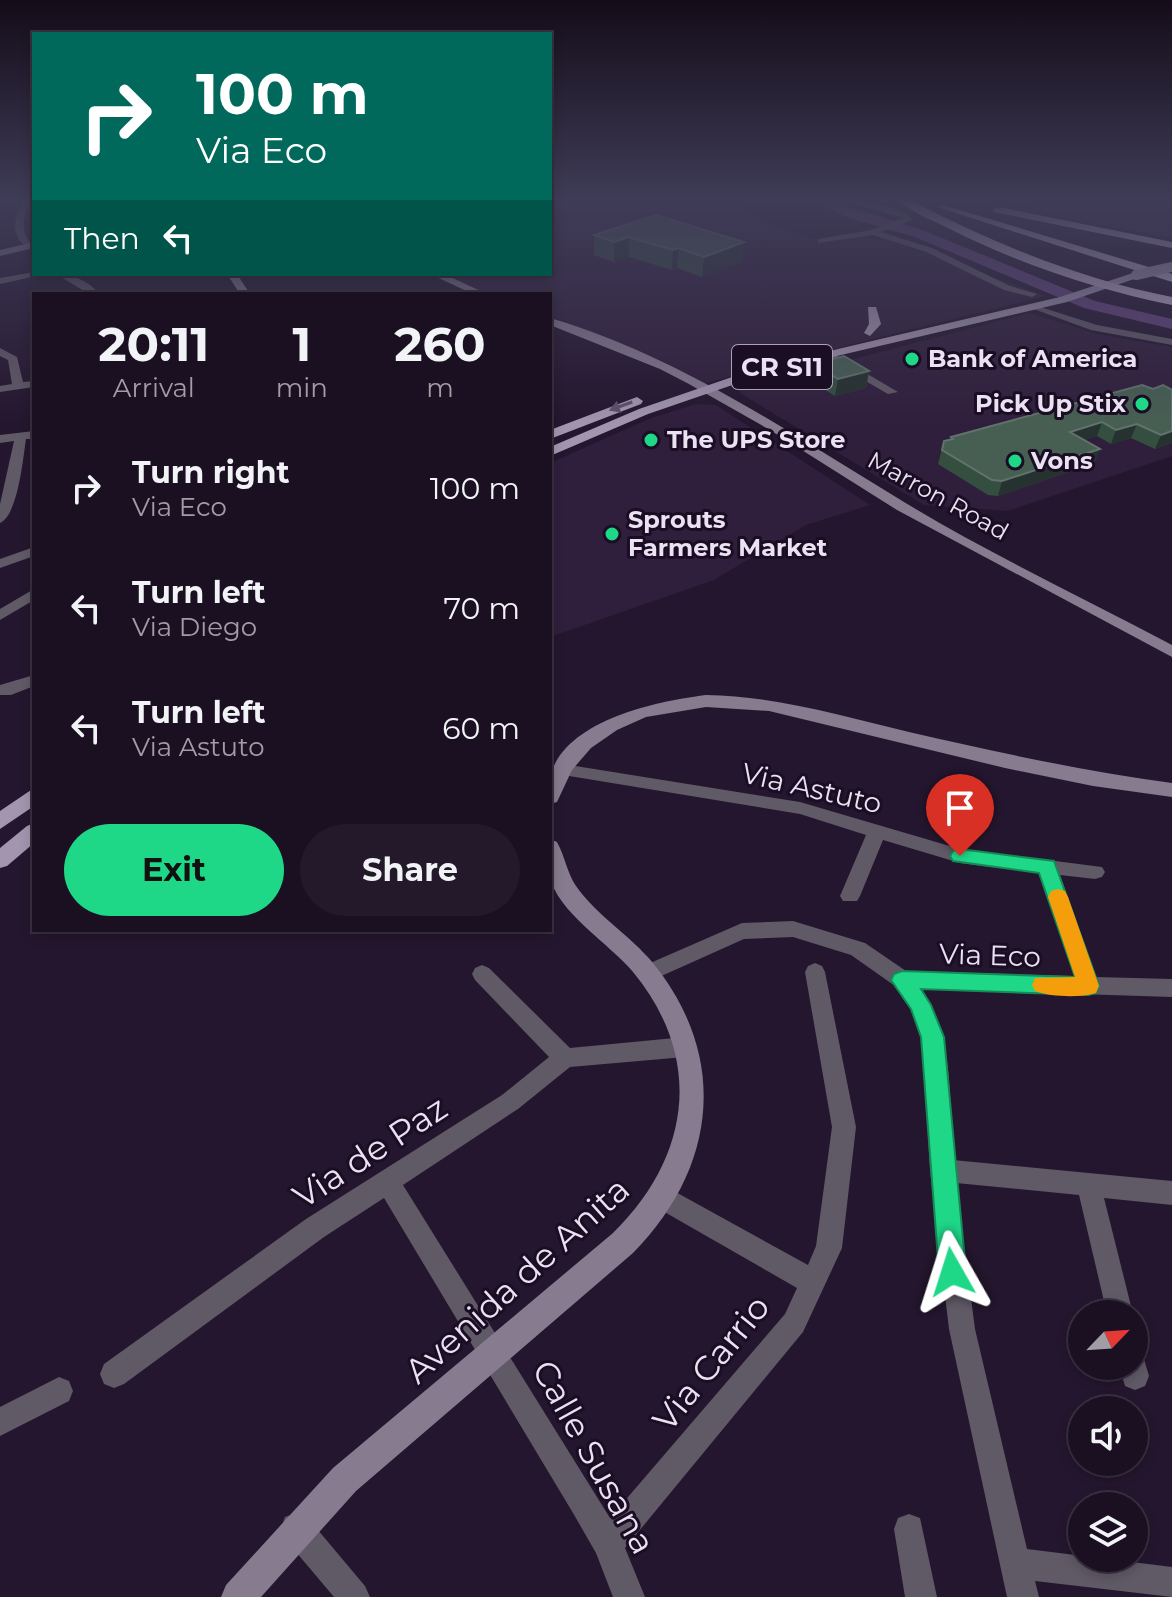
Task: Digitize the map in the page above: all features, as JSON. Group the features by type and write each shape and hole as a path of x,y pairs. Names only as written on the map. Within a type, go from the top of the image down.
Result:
{"highway":[{"path":"1064,276 1067,285"},
{"path":"1065,276 1084,287 1106,288 1172,301"}],"main road":[{"name":"CR S11","path":"552,434 693,381 870,333 1036,297 1059,300 1084,287 1134,276"},
{"name":"CR S11","path":"1106,288 1135,276"},
{"name":"CR S11","path":"1067,285 1084,287"},
{"name":"CR S11","path":"552,451 708,389 1036,297"},
{"path":"870,333 875,324 872,309"},
{"path":"0,822 32,797"},
{"path":"0,860 32,833"}],"street":[{"path":"0,281 31,276"},
{"path":"65,276 93,292"},
{"path":"440,276 477,292"},
{"path":"974,276 999,296"},
{"path":"981,276 1036,297 1095,328 1172,342"},
{"name":"Marron Road","path":"552,322 664,366 693,381 775,427 902,507 1172,652"},
{"path":"0,351 13,359 18,386"},
{"path":"828,355 892,392"},
{"path":"0,389 32,384"},
{"path":"0,439 28,435 0,519"},
{"path":"1,563 32,552"},
{"path":"0,616 32,594"},
{"path":"0,690 32,681"},
{"path":"552,793 563,770 578,752 622,720 673,704 724,700 769,705 1093,779 1172,790"},
{"name":"Via Astuto","path":"563,770 800,808 960,856 1095,872"},
{"path":"850,896 877,831"},
{"name":"Avenida de Anita","path":"238,1597 296,1528 359,1465 494,1354 643,1223 663,1198 682,1156 688,1132 691,1075 685,1047 662,994 648,973 594,922 563,883 552,853"},
{"path":"1047,866 1088,986"},
{"path":"648,973 742,931 793,929 858,949 902,980 921,1005 933,1037 942,1170 962,1329 1023,1597"},
{"name":"Via Carrio","path":"608,1544 794,1323 829,1248 844,1127 815,972"},
{"path":"482,974 565,1058 685,1047"},
{"name":"Via Eco","path":"902,980 1172,988"},
{"name":"Via de Paz","path":"114,1374 315,1228 510,1102 565,1058"},
{"path":"942,1170 1172,1193"},
{"name":"Calle Susana","path":"388,1182 608,1544 629,1597"},
{"path":"1089,1185 1117,1300"},
{"path":"663,1198 814,1283"},
{"path":"0,1422 59,1391"},
{"path":"296,1528 354,1597"},
{"path":"909,1529 921,1597"},
{"path":"1016,1563 1172,1583"}],"shaded area":[{"path":"439,276 988,276 1046,296 700,385 552,322 552,292 477,292"},
{"path":"1029,313 1097,334 1172,347 1172,456 1008,511 924,505 740,393 739,389"},
{"path":"696,404 716,405 870,505 806,525 714,580 552,636 552,462 651,418"}],"building":[{"path":"844,356 869,371 838,379 814,364"},
{"path":"1142,385 1153,389 1163,385 1172,390 1172,431 1161,435 1137,424 1116,430 1102,422 1070,432 1100,449 1002,481 992,480 942,450 944,441 953,439 951,437"}],"waterway":[{"path":"1019,276 1090,305 1172,324"}],"slow traffic":[{"path":"1043,985 1088,986 1058,897"}],"place":[{"name":"Bank of America","path":"912,359"},
{"name":"Pick Up Stix","path":"1142,404"},
{"name":"The UPS Store","path":"651,440"},
{"name":"Vons","path":"1015,461"},
{"name":"Sprouts Farmers Market","path":"612,534"}],"route":[{"path":"952,1272 933,1037 921,1005 902,980 1088,986 1047,866 960,856"}]}
